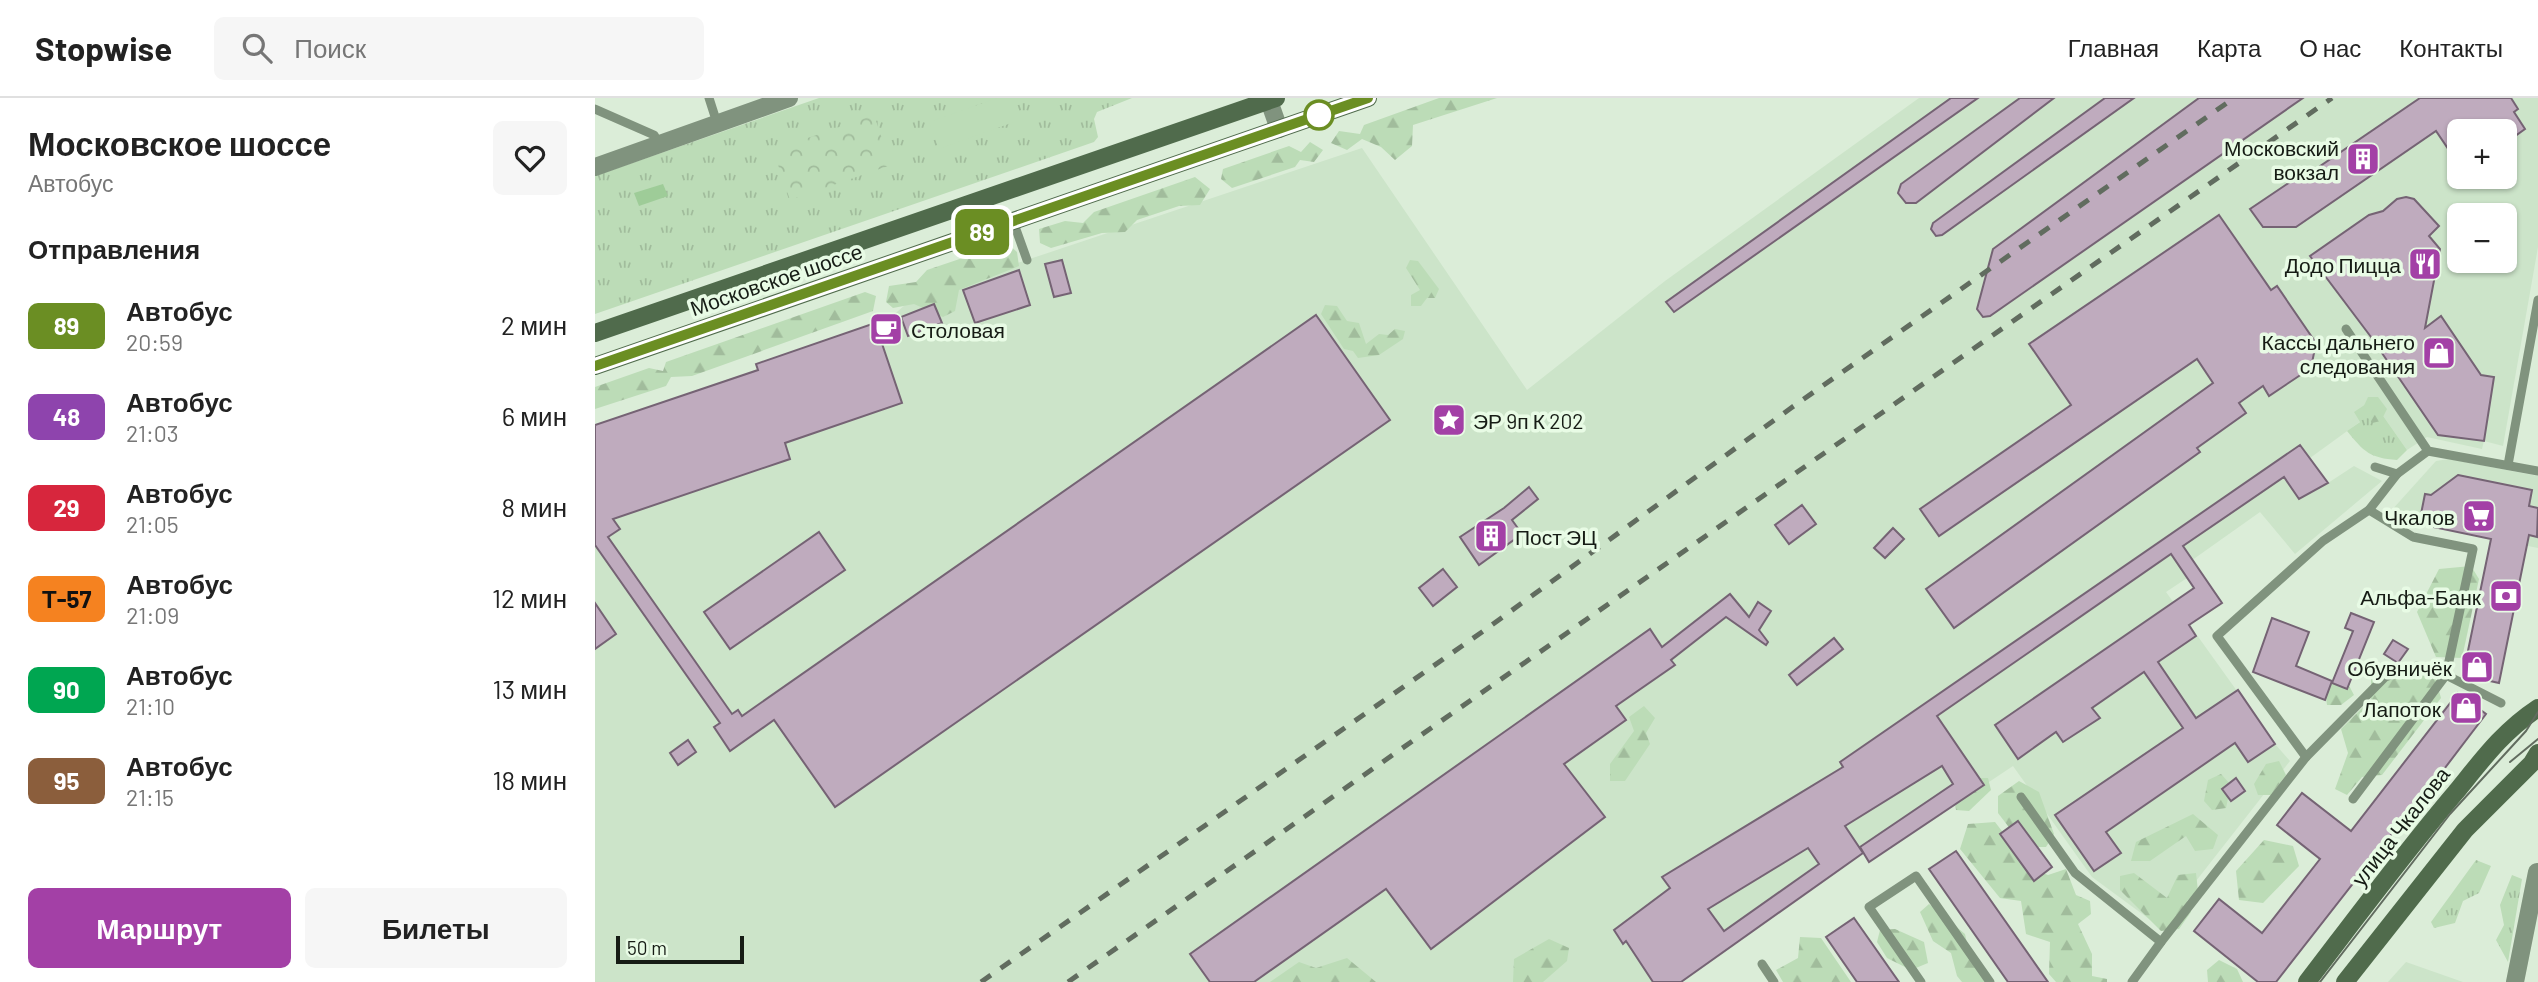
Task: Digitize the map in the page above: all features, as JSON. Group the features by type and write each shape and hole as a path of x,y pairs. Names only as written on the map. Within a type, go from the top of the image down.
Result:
{"main road":[{"name":"Московское шоссе","path":"595,366 1368,98"},
{"name":"Московское шоссе","path":"595,333 1271,99"},
{"name":"улица Чкалова","path":"2307,982 2434,818 2498,741 2515,723 2538,708"},
{"path":"2345,982 2465,830 2532,764 2538,753"}],"street":[{"path":"1271,99 1279,129"},
{"path":"595,167 778,100"},
{"path":"2515,982 2537,872"}],"lane":[{"path":"709,98 717,123"},
{"path":"595,109 654,135 659,144"},
{"path":"1013,221 1027,260"},
{"path":"2508,465 2538,300"},
{"path":"2346,329 2428,451 2538,471"},
{"path":"2306,757 2217,636 2323,541 2369,510 2397,474 2428,451"},
{"path":"2375,467 2397,474"},
{"path":"2353,799 2445,675 2473,549 2413,537 2369,510"},
{"path":"2132,982 2306,757 2385,677 2417,666 2445,675 2501,703"},
{"path":"2021,797 2075,873 2161,942"},
{"path":"1921,982 1868,907 1916,876 1990,982"},
{"path":"1762,964 1774,982"}],"shaded area":[{"path":"1919,98 2538,98 2538,247 2503,446 2484,441 2482,449 2427,437 2407,450 2372,400 2361,421 2310,458 2328,483 2354,466 2382,481 2295,554 2260,512 2181,568 2187,578 2166,592 2290,761 2160,927 2092,877 2013,766 1869,862 1863,853 1681,982 595,982 595,425 758,370 756,364 890,318 913,298 1362,148 1527,390 1665,281"},
{"path":"663,184 668,196 639,206 634,193"},
{"name":"Чкалов","path":"2449,459 2538,476 2538,548 2419,524 2391,511 2436,461"},
{"path":"2406,962 2463,982 2388,982"}],"green space":[{"path":"819,98 1132,98 1097,112 1094,119 1098,137 1094,142 595,314 595,176"},
{"path":"997,98 1006,98 1014,122 939,149 929,122"},
{"path":"1439,98 1497,98 1413,125 1412,146 1395,160 1381,147 1362,139 1347,150 1331,143 1339,131 1360,134 1364,125"},
{"path":"874,115 891,165 790,200 773,150"},
{"path":"1310,142 1323,150 1314,162 1300,160 1295,167 1232,188 1221,179 1223,169 1289,146 1301,152"},
{"path":"1195,177 1210,189 1200,205 1179,206 1137,220 1125,232 1102,233 1051,248 1040,243 1039,229 1065,221 1083,223 1094,212"},
{"path":"1007,243 1017,252 1019,266 959,290 955,311 943,317 914,304 893,308 886,302 889,286 916,282 927,270"},
{"path":"1410,260 1418,261 1439,289 1435,298 1427,298 1421,306 1411,306 1411,295 1420,290 1406,268"},
{"path":"865,292 876,296 873,311 692,376 671,377 666,386 595,409 595,387 649,368 663,371 666,362"},
{"path":"1325,305 1337,306 1347,321 1359,323 1366,344 1379,334 1388,335 1395,329 1405,331 1403,339 1379,355 1358,358 1353,351 1344,349 1321,314"},
{"path":"2368,397 2378,397 2387,409 2381,421 2372,423 2362,410"},
{"path":"2372,400 2407,450 2397,460 2368,453 2347,431 2360,422 2354,412"},
{"path":"2471,566 2479,579 2462,658 2436,657 2417,612 2439,569"},
{"path":"2383,669 2397,679 2420,672 2435,676 2441,698 2382,775 2362,777 2347,795 2335,789 2348,753 2341,729 2371,699 2371,679"},
{"path":"2346,680 2354,695 2341,705 2327,705 2324,685"},
{"path":"1644,706 1655,718 1646,733 1650,744 1625,781 1610,781 1610,764 1634,731 1629,717"},
{"path":"2279,761 2286,775 2271,795 2258,795 2254,784 2266,764"},
{"path":"2221,774 2231,785 2226,808 2212,810 2204,801 2208,780"},
{"path":"1975,778 1988,778 1991,790 1969,811 1956,810 1954,797"},
{"path":"2019,781 2039,792 2054,834 2046,847 2024,847 1998,813 1998,796"},
{"path":"2193,814 2218,835 2213,849 2195,851 2186,836 2150,861 2131,861 2136,842"},
{"path":"1995,822 2031,869 2048,875 2066,869 2076,895 2090,901 2091,914 2078,924 2092,954 2092,976 2107,979 2107,982 2056,982 2049,974 2050,942 2026,934 2021,901 2000,898 1960,849 1968,824"},
{"path":"2264,840 2293,846 2299,866 2263,903 2239,900 2236,871"},
{"path":"2476,860 2491,866 2479,893 2463,901 2455,923 2434,928 2431,922"},
{"path":"2134,873 2167,898 2178,875 2196,873 2198,891 2187,901 2191,912 2179,929 2161,931 2120,890 2120,876"},
{"path":"2512,875 2522,879 2508,962 2496,940 2504,925 2500,905"},
{"path":"1929,904 1965,934 1971,962 1990,982 1962,982 1957,976 1951,953 1933,941 1920,912"},
{"path":"1895,929 1924,942 1928,963 1911,970 1887,958 1877,942 1880,930"},
{"path":"1800,937 1821,938 1851,982 1783,982 1776,970 1798,958"},
{"path":"1549,939 1569,948 1567,961 1543,982 1513,982 1514,959"},
{"path":"1347,958 1376,982 1270,982 1299,962 1316,968"},
{"path":"2219,960 2237,969 2243,982 2208,982 2207,970"}],"building":[{"path":"1951,98 1978,98 1674,312 1666,302"},
{"path":"2020,98 2054,98 1916,203 1906,203 1898,193 1901,184"},
{"path":"2105,98 2134,98 1942,235 1936,236 1931,229 1933,223"},
{"path":"2199,98 2303,98 1990,316 1983,317 1977,309 1993,249"},
{"name":"Московский вокзал","path":"2420,98 2511,98 2518,109 2514,112 2525,129 2517,135 2517,119 2447,119 2447,147 2436,131 2296,227 2263,227 2250,209 2299,176 2301,179"},
{"path":"2397,199 2414,199 2439,226 2429,236 2440,249 2425,328 2441,316 2481,375 2494,377 2484,441 2438,435 2371,337 2310,256 2369,215 2383,211"},
{"path":"2219,215 2271,290 2277,286 2316,343 2311,368 2269,396 2263,386 2239,403 2246,413 2197,448 2200,452 1954,628 1926,589 2213,383 2197,359 1939,536 1920,509 2071,405 2029,344"},
{"path":"1062,260 1071,293 1054,297 1045,264"},
{"path":"1019,270 1030,305 975,323 963,290"},
{"path":"934,304 942,323 908,336 901,317"},
{"path":"1316,315 1390,420 835,807 774,720 730,751 714,727 720,723 595,545 595,425 758,370 756,364 875,323 902,403 785,443 790,459 613,519 620,529 608,537 732,714 738,710 742,716"},
{"path":"2300,445 2328,483 2299,499 2284,477 2183,546 2222,603 2189,625 2196,636 2158,662 2196,718 2238,690 2275,744 2248,762 2235,743 2106,832 2121,853 2094,871 2055,815 2183,728 2144,672 2092,708 2100,718 2063,742 2056,732 2018,759 1995,725 2194,588 2171,554 1937,716 1984,785 1869,862 1860,847 1953,784 1942,766 1845,826 1863,853 1681,982 1653,982 1626,941 1623,944 1614,930 1670,888 1662,877 1843,767 1840,762","holes":["1808,848 1819,864 1724,931 1708,909"]},
{"path":"2458,475 2532,490 2529,506 2538,508 2537,537 2529,535 2499,683 2463,675 2491,539 2419,524 2425,494 2431,495"},
{"name":"Пост ЭЦ","path":"1529,487 1538,499 1512,520 1522,534 1479,565 1460,537 1504,508"},
{"path":"1802,505 1816,524 1789,544 1775,525"},
{"path":"1893,528 1904,539 1885,558 1874,548"},
{"path":"819,532 845,570 730,649 704,612"},
{"path":"1443,569 1457,587 1433,606 1419,588"},
{"path":"1730,594 1749,617 1758,602 1771,611 1759,630 1768,642 1766,645 1726,617 1671,660 1675,665 1616,706 1626,720 1564,764 1605,817 1431,949 1386,889 1254,982 1210,982 1190,954 1650,629 1662,647"},
{"path":"595,603 616,634 595,649"},
{"path":"2351,613 2374,622 2347,689 2332,683 2353,631 2345,628"},
{"path":"2272,618 2309,632 2296,666 2332,681 2325,700 2253,672"},
{"path":"1834,638 1843,649 1797,685 1789,675"},
{"path":"2393,640 2408,649 2398,663 2384,654"},
{"path":"2458,693 2486,714 2276,982 2258,982 2194,931 2219,899 2262,933 2320,859 2277,825 2302,793 2351,831"},
{"path":"688,740 696,752 678,765 670,753"},
{"path":"2236,778 2245,791 2231,801 2222,789"},
{"path":"2018,821 2052,867 2034,881 2000,834"},
{"path":"1956,851 2048,982 2008,982 1929,869"},
{"path":"1854,918 1899,982 1857,982 1826,937"}],"tram line":[{"path":"2320,982 2450,814 2526,731 2538,712"},
{"path":"2510,762 2538,739"}],"railway":[{"path":"981,982 1482,632 1791,408 2234,98"},
{"path":"1068,982 2332,98"}],"bus line":[{"name":"89","path":"595,366 1368,98"}],"place":[{"name":"Московский вокзал","path":"2363,159"},
{"name":"Додо Пицца","path":"2425,264"},
{"name":"Столовая","path":"886,329"},
{"name":"Кассы дальнего следования","path":"2439,353"},
{"name":"ЭР 9п К 202","path":"1449,420"},
{"name":"Чкалов","path":"2479,516"},
{"name":"Пост ЭЦ","path":"1491,536"},
{"name":"Альфа-Банк","path":"2506,596"},
{"name":"Обувничёк","path":"2477,667"},
{"name":"Лапоток","path":"2466,708"}]}
